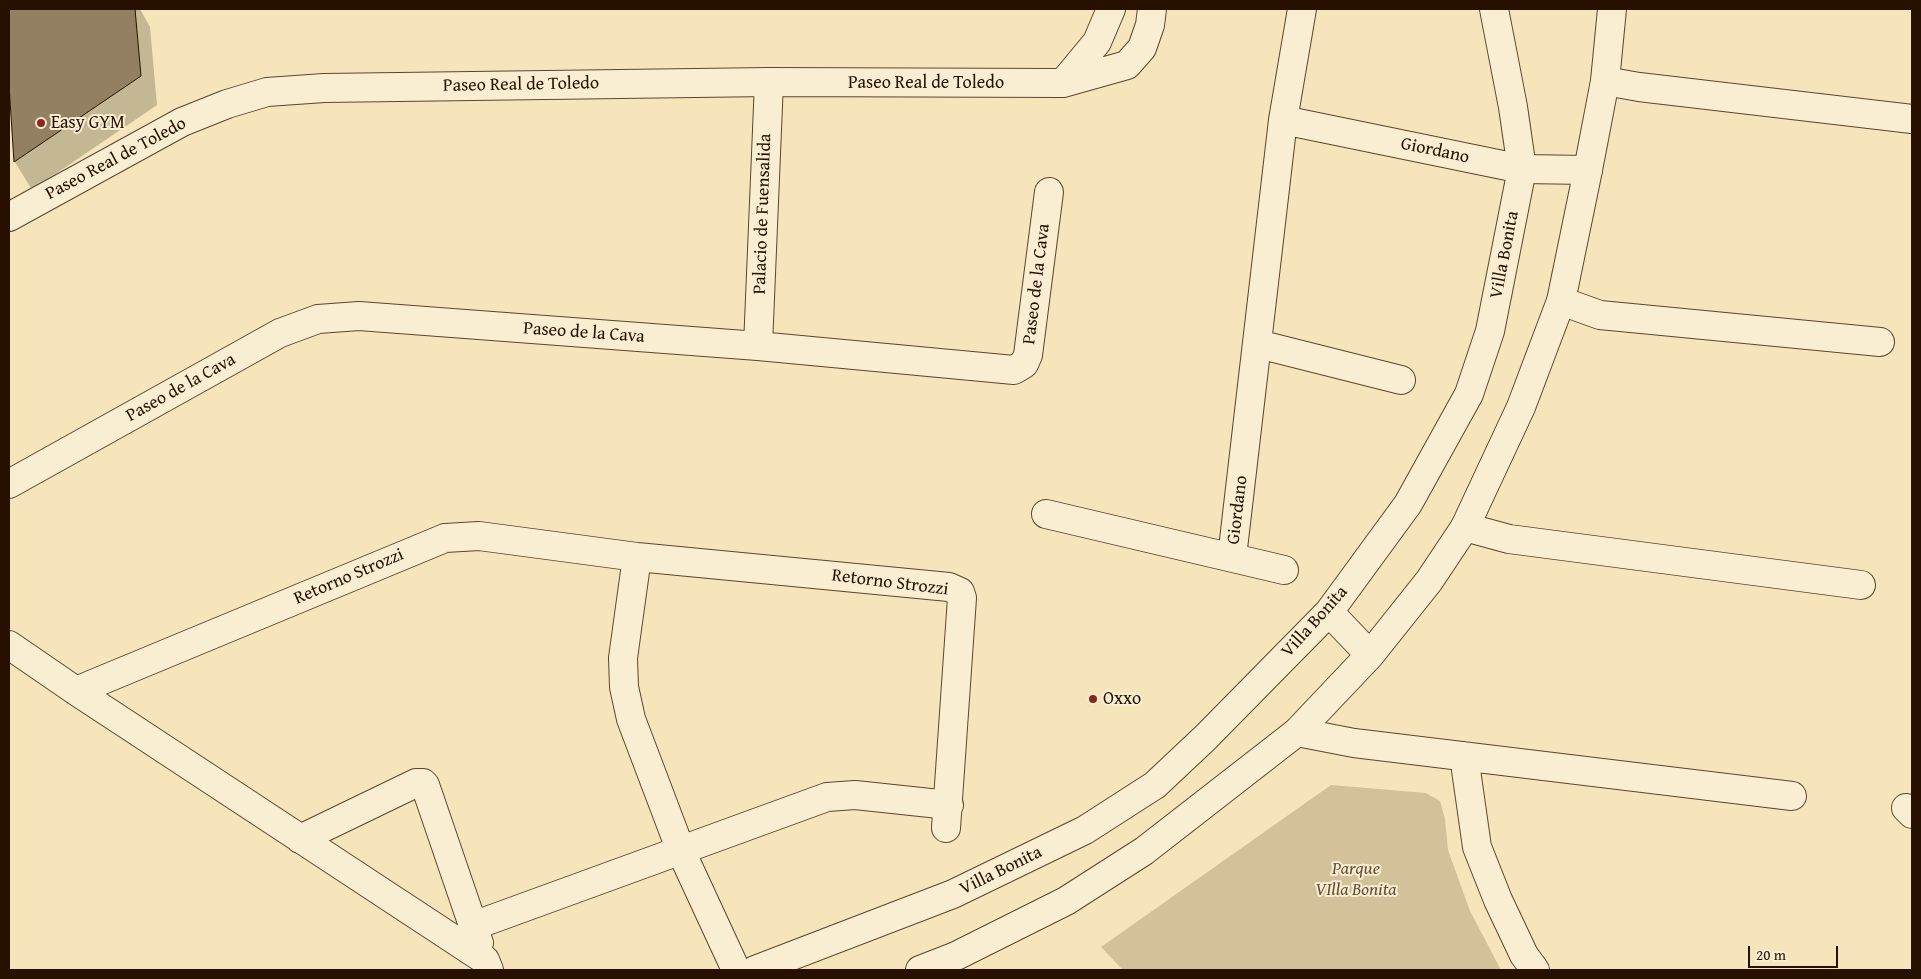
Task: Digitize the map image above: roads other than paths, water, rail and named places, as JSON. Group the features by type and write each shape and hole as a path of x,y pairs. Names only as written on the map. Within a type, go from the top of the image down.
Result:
{"street":[{"path":"1063,83 1097,42 1111,9"},
{"name":"Paseo Real de Toledo","path":"9,217 182,122 227,104 267,92 324,88 769,82 1063,83 1127,66 1142,48 1150,25 1152,9"},
{"name":"Giordano","path":"1232,557 1283,120 1302,9"},
{"name":"Villa Bonita","path":"755,970 953,894 1085,830 1155,785 1205,738 1329,612 1408,504 1469,394 1490,332 1522,169 1513,107 1494,9"},
{"path":"920,970 953,963 1066,901 1144,852 1297,732 1370,655 1429,581 1465,527 1521,407 1561,301 1605,81 1612,9"},
{"path":"1605,81 1640,87 1912,119"},
{"name":"Palacio de Fuensalida","path":"758,346 769,82"},
{"name":"Giordano","path":"1283,120 1522,169 1588,170"},
{"name":"Paseo de la Cava","path":"9,484 280,333 318,319 359,316 758,346 1014,370 1024,364 1028,355 1049,192"},
{"path":"1561,301 1600,315 1880,342"},
{"path":"1258,344 1401,380"},
{"name":"Giordano","path":"1046,514 1284,570"},
{"path":"1465,527 1509,539 1861,585"},
{"name":"Retorno Strozzi","path":"76,691 446,538 479,536 637,557 949,587 960,592 962,598 948,816 855,794 827,797 473,926"},
{"path":"637,557 623,658 624,687 631,719 681,851 736,970"},
{"path":"1329,612 1370,655"},
{"path":"9,645 487,965"},
{"path":"1297,732 1354,743 1792,796"},
{"path":"1464,756 1477,847 1498,900 1524,955 1535,970"},
{"path":"300,839 416,783 423,783 487,965"}],"place":[{"name":"Easy GYM","path":"41,123"},
{"name":"Oxxo","path":"1093,699"}],"park label":[{"name":"Parque VIlla Bonita","path":"1356,880"}]}
